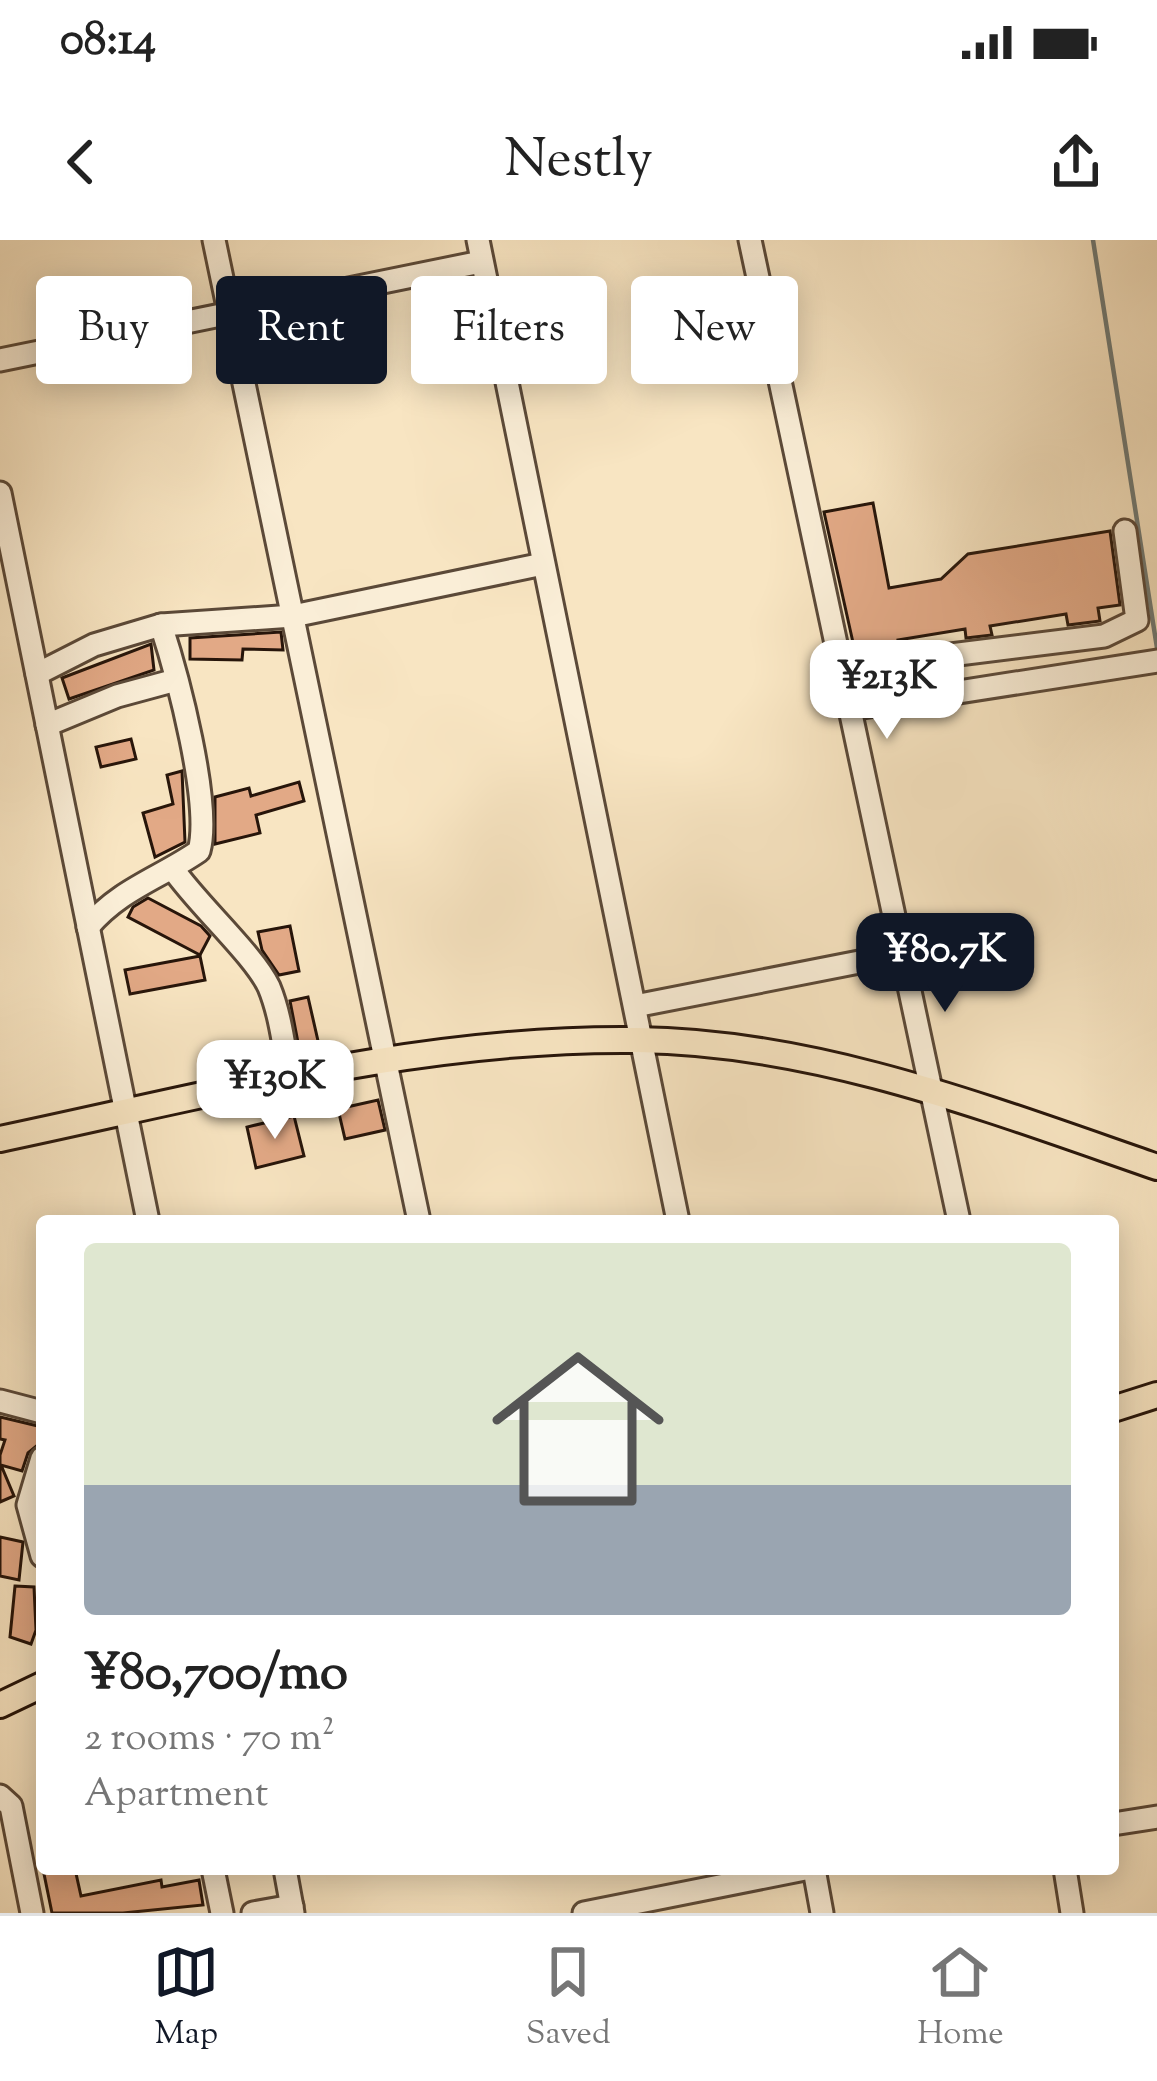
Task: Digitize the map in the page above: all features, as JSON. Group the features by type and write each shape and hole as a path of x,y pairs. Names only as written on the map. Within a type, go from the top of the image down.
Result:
{"main road":[{"path":"0,1139 386,1060 478,1047 640,1040 741,1049 934,1090 1157,1166"},
{"path":"1119,1407 1157,1395"},
{"path":"0,1705 36,1686"}],"street":[{"path":"214,240 222,276"},
{"path":"750,240 957,1215"},
{"path":"381,276 480,251 677,1215"},
{"path":"0,360 216,317"},
{"path":"245,384 418,1215"},
{"path":"0,493 147,1215"},
{"path":"850,709 1151,662 1137,620 1125,531"},
{"path":"37,674 94,645 161,625 293,616 543,564"},
{"path":"887,702 889,674 902,662 1104,636 1137,620"},
{"path":"88,927 105,907 141,880 199,851 204,832 161,625"},
{"path":"47,725 117,696 176,680"},
{"path":"173,868 196,902 266,982 277,1010 290,1080"},
{"path":"635,1006 900,954"},
{"path":"0,1401 36,1410"},
{"path":"36,1478 28,1505 36,1534"},
{"path":"0,1796 11,1806 32,1850 32,1913"},
{"path":"1119,1823 1157,1817"},
{"path":"214,1875 222,1913"},
{"path":"253,1913 293,1910 286,1875"},
{"path":"584,1913 778,1875"},
{"path":"811,1875 822,1913"},
{"path":"1066,1875 1072,1913"}],"building":[{"path":"873,503 889,588 941,579 968,554 1110,531 1120,605 1098,608 1100,621 1068,625 1066,614 990,626 992,635 966,638 965,629 898,640 899,647 882,659 858,665 824,512"},
{"path":"281,632 283,650 243,649 242,660 190,659 190,638"},
{"path":"151,644 154,670 69,699 62,678"},
{"path":"131,739 136,759 101,767 96,747"},
{"path":"182,771 185,842 155,857 143,813 173,804 167,775"},
{"path":"299,782 304,801 256,815 260,833 215,844 215,797 249,788 251,796"},
{"path":"148,898 201,926 210,936 200,955 128,917 133,907"},
{"path":"290,926 299,971 279,975 262,950 258,932"},
{"path":"200,956 205,980 130,994 125,970"},
{"path":"308,997 321,1054 301,1058 290,1001"},
{"path":"378,1100 385,1130 345,1139 338,1109"},
{"path":"294,1116 304,1156 256,1168 247,1127"},
{"path":"0,1417 36,1426 36,1446 28,1453 22,1471 1,1465 14,1496 0,1502 0,1455 5,1440 0,1439"},
{"path":"0,1537 23,1542 19,1580 0,1576"},
{"path":"15,1586 34,1587 36,1630 31,1644 10,1637"},
{"path":"44,1875 76,1875 81,1896 161,1880 162,1887 199,1880 203,1905 123,1913 52,1913"}],"waterway":[{"path":"1093,240 1157,648"}]}
